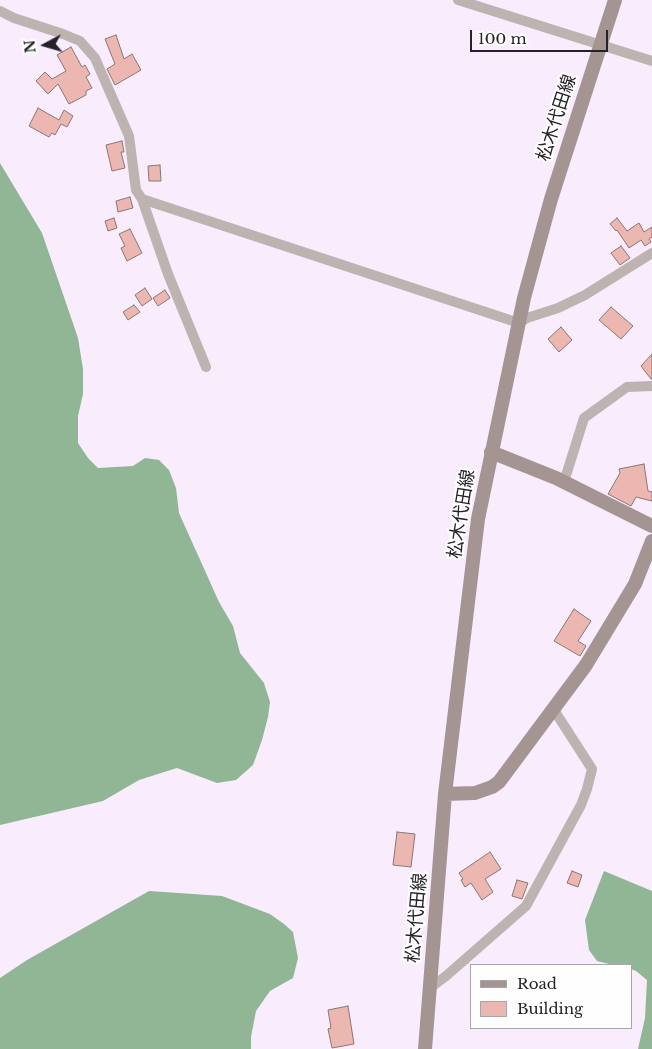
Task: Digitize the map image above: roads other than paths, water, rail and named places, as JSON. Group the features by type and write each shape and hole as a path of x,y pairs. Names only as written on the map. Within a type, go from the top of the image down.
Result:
{"main road":[{"name":"松木代田線","path":"425,1049 445,794 478,519 519,323 551,199 615,0"},
{"path":"491,452 564,482 652,526"},
{"path":"445,794 475,793 492,787 499,782 586,665 635,584 652,541"}],"street":[{"path":"458,0 652,61"},
{"path":"0,11 14,18 80,41 95,58 129,136 136,190 142,199 168,274 206,367"},
{"path":"142,199 519,323 585,295 652,253"},
{"path":"564,482 584,418 627,387 652,386"},
{"path":"430,988 526,906 580,805 587,789 592,769 554,710"}]}
